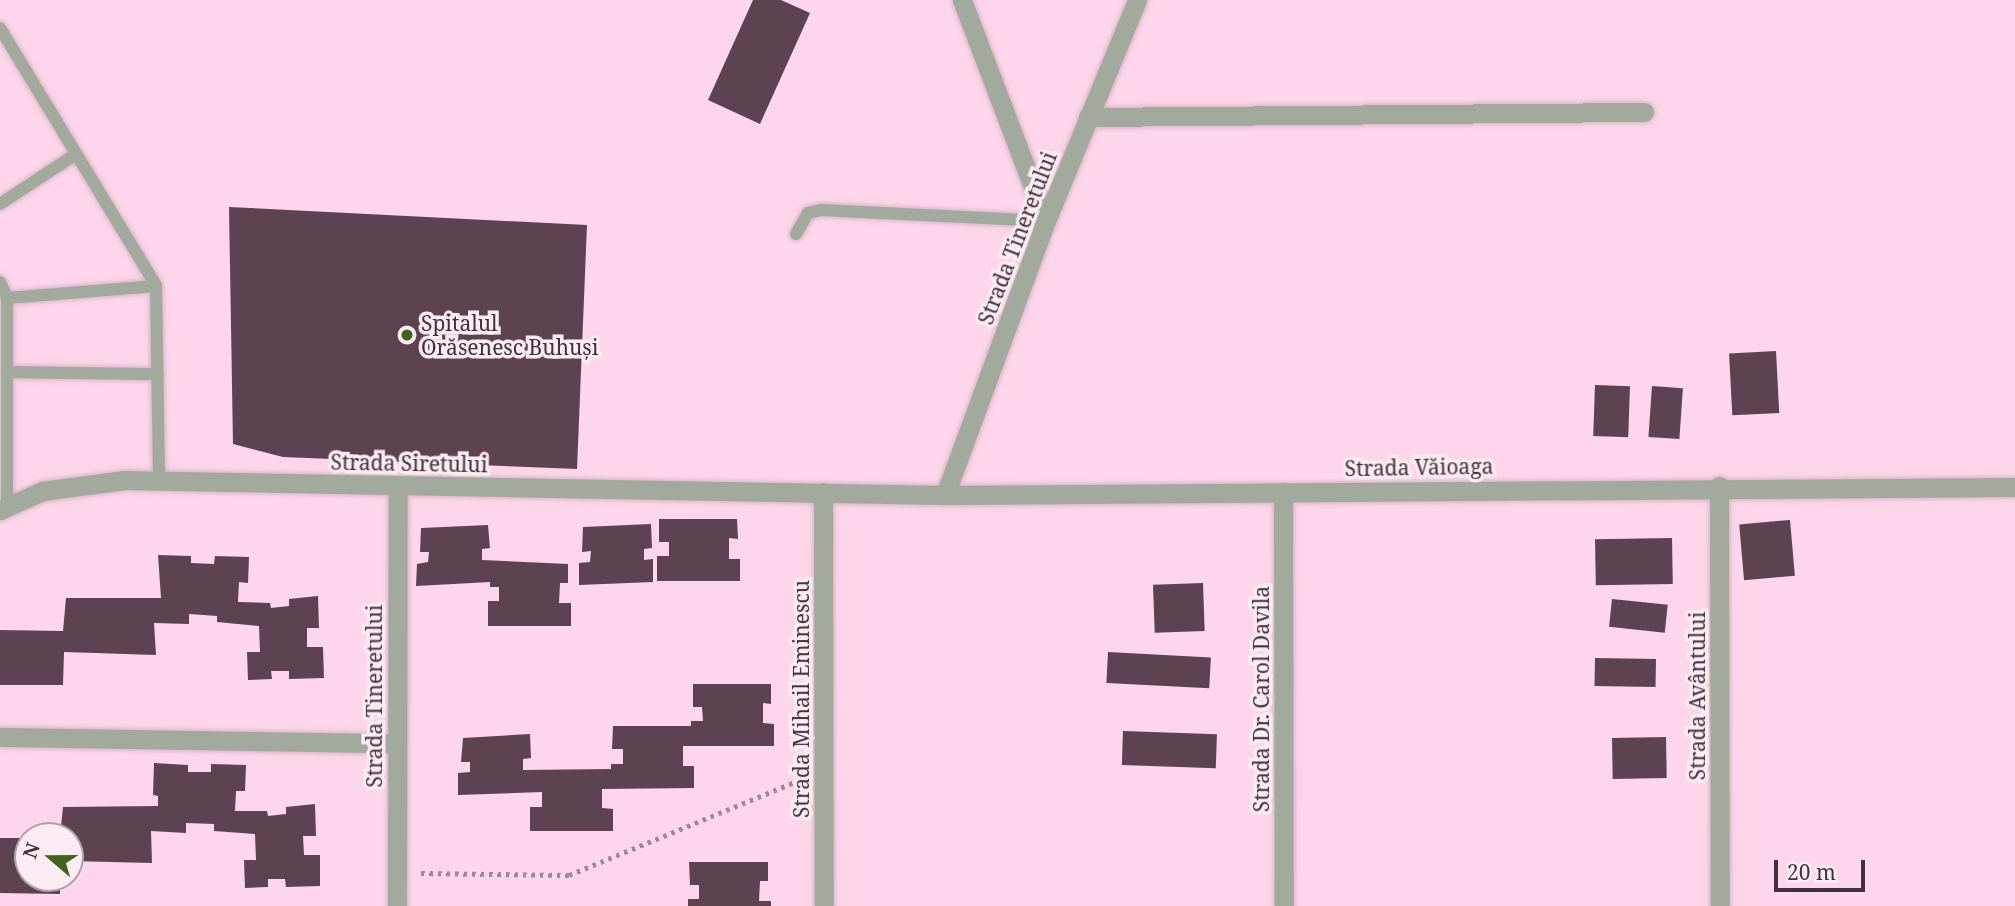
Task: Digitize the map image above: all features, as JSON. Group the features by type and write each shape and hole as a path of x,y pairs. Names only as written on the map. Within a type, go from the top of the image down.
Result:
{"street":[{"path":"962,0 1046,221"},
{"name":"Strada Tineretului","path":"945,495 1046,221 1137,0"},
{"path":"1088,117 1644,112"},
{"name":"Strada Siretului","path":"4,508 42,491 124,480 823,492"},
{"name":"Strada Tineretului","path":"397,485 397,906"},
{"name":"Strada Văioaga","path":"823,492 945,495 1719,486 2015,487"},
{"name":"Strada Avântului","path":"1719,486 1720,906"},
{"name":"Strada Mihail Eminescu","path":"823,492 824,906"},
{"name":"Strada Dr. Carol Davila","path":"1283,492 1284,906"},
{"path":"0,737 397,743"}],"lane":[{"path":"0,28 156,286 159,480"},
{"path":"0,204 76,154"},
{"path":"796,234 808,213 821,210 1046,221"},
{"path":"0,282 7,298 4,508"},
{"path":"7,298 156,286"},
{"path":"7,372 158,374"}],"path":[{"path":"397,873 569,875 823,771"}],"building":[{"path":"753,0 781,0 810,13 760,124 708,100"},
{"name":"Spitalul Orăsenesc Buhuși","path":"229,207 587,225 577,469 283,457 233,444"},
{"path":"1776,351 1779,413 1732,415 1729,353"},
{"path":"1595,385 1630,386 1628,437 1593,436"},
{"path":"1652,386 1683,388 1679,439 1648,437"},
{"path":"659,519 737,519 738,539 729,538 729,559 740,559 740,581 657,581 657,556 669,556 669,542 659,542"},
{"path":"1790,520 1795,576 1744,580 1739,524"},
{"path":"651,524 652,548 644,549 644,560 653,559 653,582 579,585 579,563 590,562 591,551 582,552 583,527"},
{"path":"488,525 490,548 482,549 482,560 568,564 568,583 560,583 559,603 571,603 571,626 488,626 488,601 499,601 499,587 490,587 490,582 416,586 417,564 428,562 429,552 420,552 421,528"},
{"path":"1672,538 1673,584 1596,585 1595,539"},
{"path":"158,555 191,556 191,563 214,564 215,556 249,557 248,583 239,582 238,602 270,603 271,608 289,606 289,599 318,596 319,628 307,628 307,647 323,647 324,678 289,679 289,671 271,671 272,679 248,680 247,652 260,652 259,626 217,622 217,616 189,614 189,624 154,623 156,655 64,652 63,685 0,685 0,630 63,631 66,598 161,598"},
{"path":"1203,583 1205,631 1155,633 1153,585"},
{"path":"1612,599 1668,605 1665,633 1609,627"},
{"path":"1108,652 1211,657 1209,688 1106,683"},
{"path":"1595,658 1656,659 1656,687 1595,686"},
{"path":"693,684 771,684 771,704 763,703 763,723 774,724 774,746 683,746 683,766 694,766 694,788 602,789 602,808 613,809 613,831 530,831 530,807 542,807 542,792 458,795 458,773 470,772 470,762 461,762 463,738 530,734 531,758 523,759 523,770 611,769 611,764 623,764 623,749 612,749 613,726 691,726 691,721 703,721 702,707 693,707"},
{"path":"1123,731 1217,734 1216,768 1122,765"},
{"path":"1666,737 1667,778 1613,779 1612,738"},
{"path":"154,763 188,765 188,772 211,772 211,764 246,765 245,791 236,791 235,811 267,811 268,816 286,814 286,807 315,804 316,836 303,836 304,855 320,855 320,886 286,887 285,879 268,879 268,887 245,888 244,860 256,860 255,834 214,831 214,824 186,823 186,833 151,831 152,863 84,861 84,822 61,822 63,807 158,806 158,796 153,795"},
{"path":"0,838 14,838 14,892 60,894 0,893"},
{"path":"689,862 768,862 768,881 760,881 759,901 771,901 771,906 688,906 688,899 699,899 699,885 690,885"}],"place":[{"name":"Spitalul Orăsenesc Buhuși","path":"407,335"}]}
